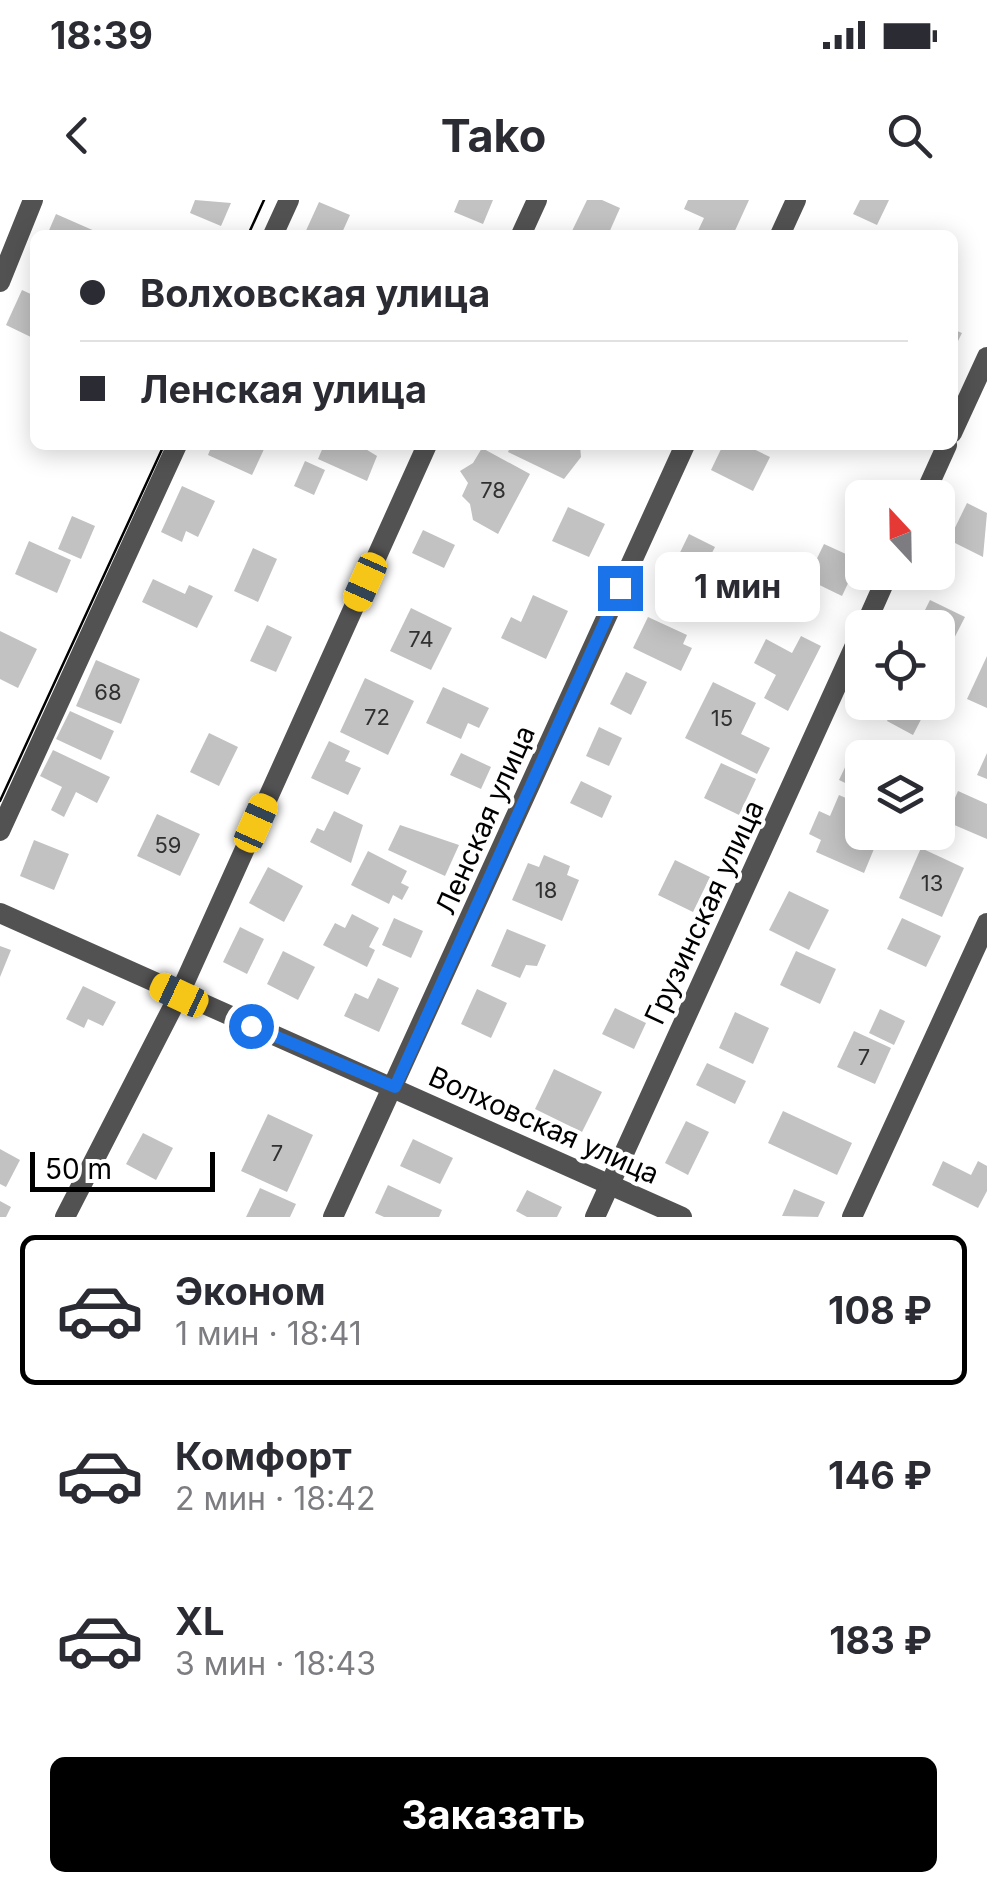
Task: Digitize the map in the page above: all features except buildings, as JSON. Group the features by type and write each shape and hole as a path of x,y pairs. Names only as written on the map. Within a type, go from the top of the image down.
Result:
{"street":[{"path":"0,282 34,200"},
{"path":"275,230 289,200"},
{"path":"523,230 537,200"},
{"path":"782,230 796,200"},
{"path":"958,420 987,357"},
{"path":"0,831 175,450"},
{"path":"65,1217 179,995 424,450"},
{"name":"Ленская улица","path":"332,1217 395,1087 683,450"},
{"path":"931,480 945,450"},
{"name":"Грузинская улица","path":"595,1217 845,668"},
{"name":"Волховская улица","path":"0,913 682,1217"},
{"path":"852,1217 987,923"}],"tram line":[{"path":"250,230 264,200"},
{"path":"0,801 162,450"}],"route":[{"path":"251,1026 395,1087 620,588"}]}
